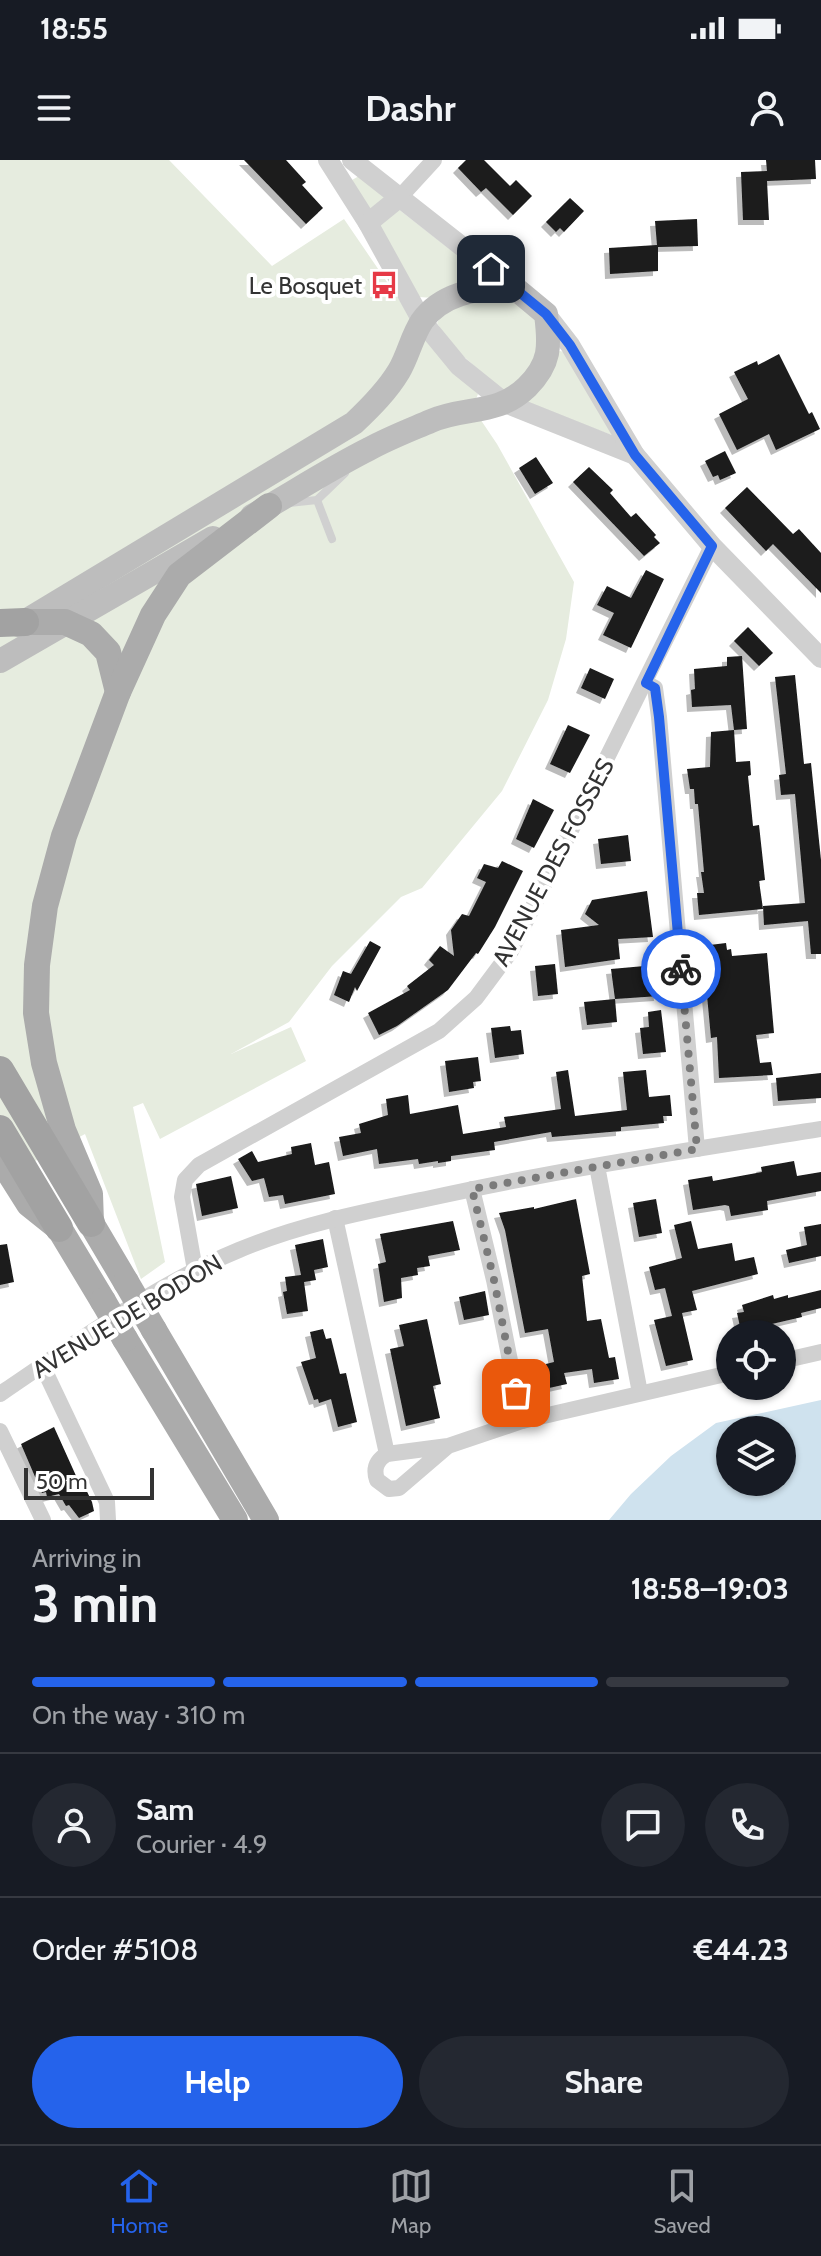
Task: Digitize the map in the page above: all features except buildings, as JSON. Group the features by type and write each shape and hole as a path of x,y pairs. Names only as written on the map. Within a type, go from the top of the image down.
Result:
{"highway":[{"path":"0,1070 91,1223"},
{"path":"0,1129 59,1228"}],"main road":[{"path":"0,636 12,622 354,423 381,397 400,370 422,321 446,300 471,290 511,285 546,314 550,343 544,367 526,388 505,403 436,419 370,448 0,661"},
{"path":"266,1520 91,1223 90,1194 63,1130 44,1063 36,1013 37,965 45,906 64,836 118,692 153,615 179,575 269,506"},
{"path":"12,622 65,622 91,634 108,652 118,692"},
{"path":"0,1158 29,1204 59,1228 235,1520"}],"street":[{"path":"328,160 368,223 422,321 459,366 505,403 635,455"},
{"path":"352,160 511,285"},
{"path":"368,223 400,197 434,160"},
{"path":"546,314 570,345 635,455 712,546 819,650"},
{"name":"AVENUE DES FOSSES","path":"195,1270 182,1197 185,1180 199,1165 439,1031 476,998 511,951 712,546"},
{"path":"646,683 655,688 659,717 697,1149"},
{"name":"AVENUE DE BODON","path":"0,1394 195,1270 241,1249 335,1218 597,1166 821,1129"},
{"path":"597,1166 640,1393"},
{"path":"472,1189 522,1421"},
{"path":"335,1218 390,1454"},
{"path":"796,1358 821,1352"},
{"path":"42,1365 107,1502 108,1520"},
{"path":"448,1446 399,1488 389,1489 377,1480 375,1468 378,1462 390,1454 448,1446 522,1421 716,1376"},
{"path":"0,1431 43,1520"},
{"path":"390,1454 408,1462 411,1472 407,1482"}],"lane":[{"path":"269,506 317,500 370,448"},
{"path":"317,500 332,539"}],"shaded area":[{"path":"0,160 169,160 272,266 344,219 428,342 478,394 476,399 468,401 497,444 574,582 566,639 548,700 502,791 422,888 401,897 332,966 289,1022 231,1054 291,1027 306,1061 160,1139 143,1103 133,1107 165,1262 141,1279 85,1134 0,1180"},
{"path":"359,176 385,198 369,211 352,180"},
{"path":"397,208 483,275 480,279 434,298 419,297 379,228 379,222"},
{"path":"509,297 534,317 539,328 540,352 517,385 501,390 452,346 437,323 459,305"},
{"path":"560,351 564,352 617,437 528,404 527,398"}],"water":[{"path":"821,1400 821,1520 609,1520 671,1456 716,1423 716,1496 796,1496 796,1416 748,1416"}],"way so far":[{"path":"516,1393 472,1189 697,1149 681,969"}],"place":[{"name":"Le Bosquet","path":"384,285"}],"route":[{"path":"491,269 546,314 570,345 635,455 712,546 646,683 655,688 659,717 681,969"}]}
